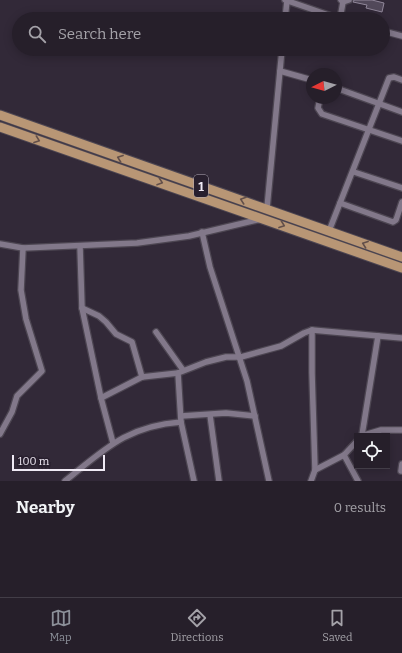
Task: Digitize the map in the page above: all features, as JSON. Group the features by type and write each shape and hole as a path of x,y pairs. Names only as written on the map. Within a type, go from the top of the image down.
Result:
{"main road":[{"name":"1","path":"0,115 267,208 402,257"},
{"name":"1","path":"0,127 264,218 402,268"}],"street":[{"path":"285,12 286,0 320,12"},
{"path":"341,12 342,1 349,0"},
{"path":"390,32 402,36"},
{"path":"267,208 281,56"},
{"path":"280,70 306,78"},
{"path":"329,231 354,172 368,130 389,78 394,77 402,80"},
{"path":"342,90 402,112"},
{"path":"319,104 318,108 322,114 402,141"},
{"path":"354,172 402,188"},
{"path":"340,203 393,222 396,220 402,202"},
{"path":"0,244 23,248 137,243 189,236 264,218"},
{"path":"202,232 210,267 240,357 269,481"},
{"path":"80,246 82,308 101,398 113,443"},
{"path":"0,434 12,412 17,396 42,371 26,319 21,290 23,248"},
{"path":"82,308 99,316 116,334 132,342 142,377"},
{"path":"311,481 315,470 312,330"},
{"path":"101,398 142,377 181,371 206,362 226,357 240,357 281,346 312,330 402,338"},
{"path":"156,332 181,371 181,419 194,481"},
{"path":"362,433 378,336"},
{"path":"65,481 113,443 132,432 181,419 210,415 226,413 255,416"},
{"path":"210,415 219,481"},
{"path":"370,433 381,430 402,430"},
{"path":"315,470 344,455 354,445"},
{"path":"344,455 358,481"}],"building":[{"path":"354,0 372,0 384,3 382,12 366,8 367,5 353,2"}]}
